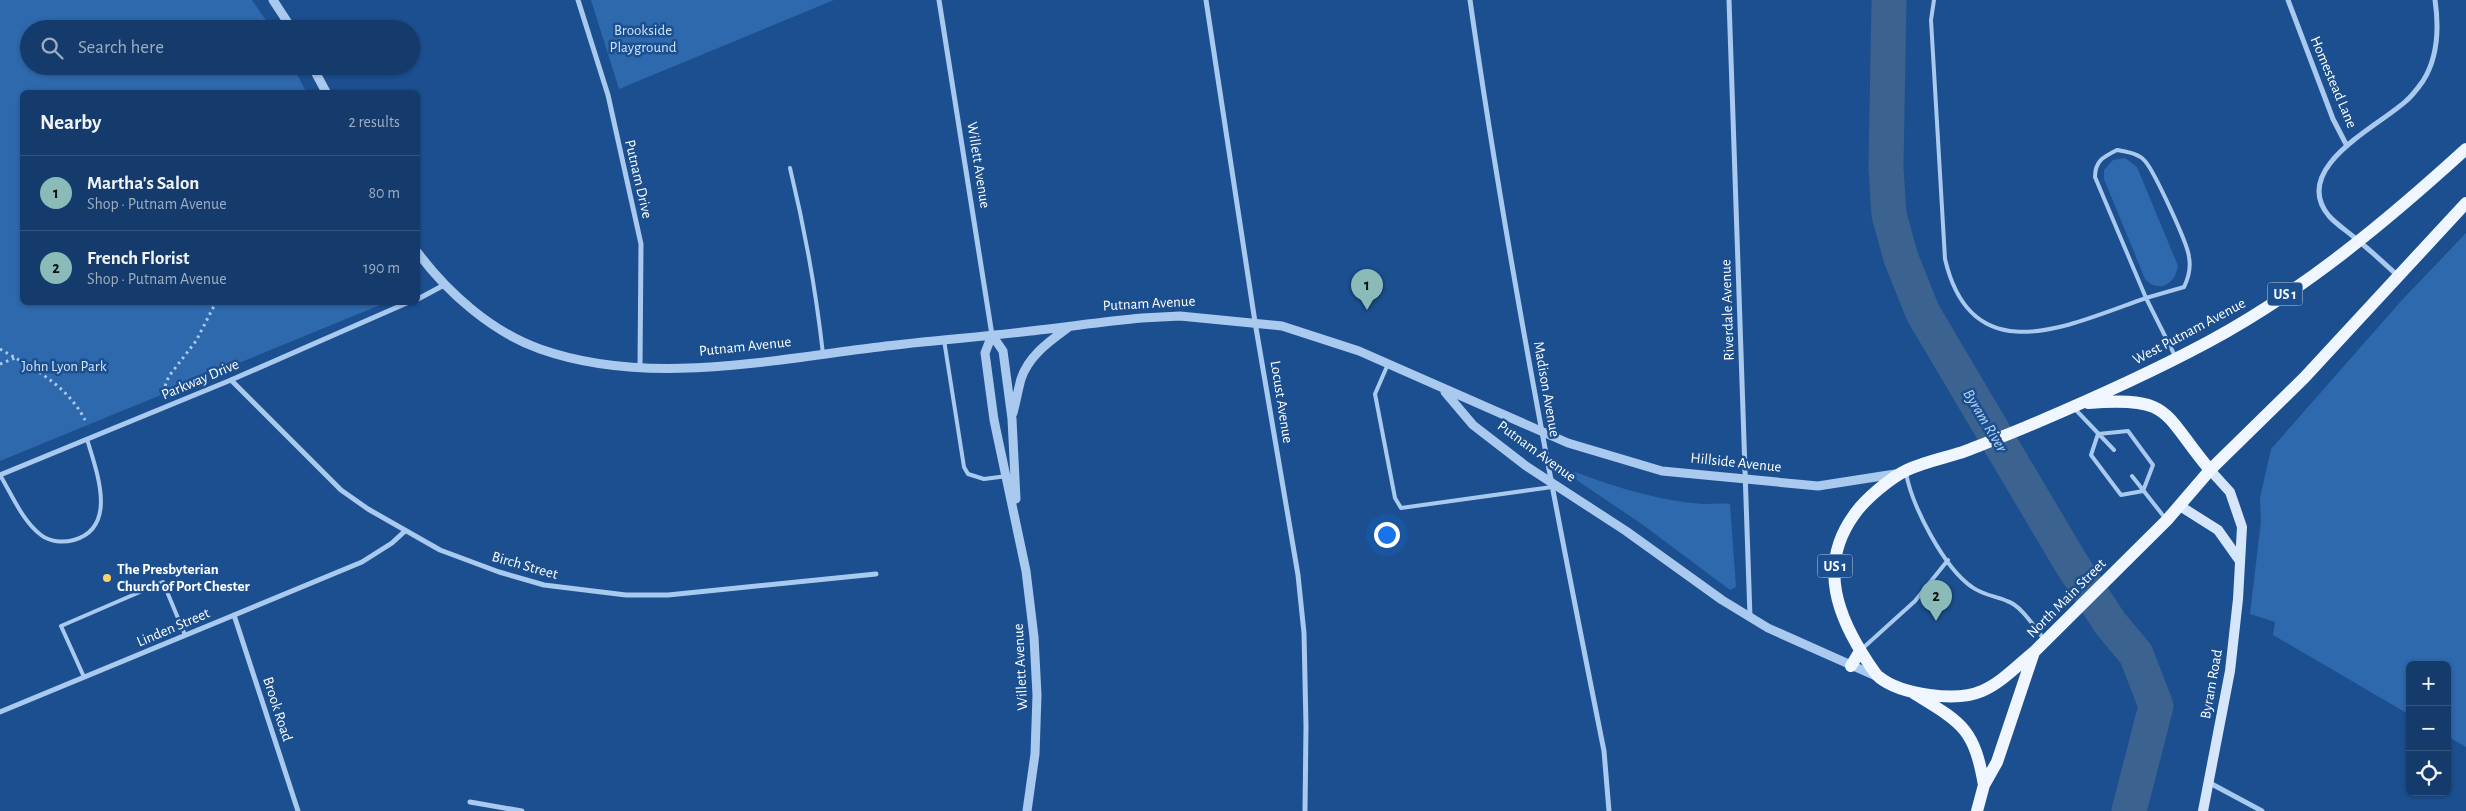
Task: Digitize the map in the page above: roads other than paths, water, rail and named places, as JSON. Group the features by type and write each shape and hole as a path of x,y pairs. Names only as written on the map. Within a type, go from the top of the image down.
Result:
{"main road":[{"name":"West Putnam Avenue","path":"2031,425 2077,406 2176,358 2208,342 2262,310 2326,266 2410,199 2466,149"},
{"path":"2167,520 2210,470 2304,378 2466,203"},
{"path":"2077,406 2132,401 2156,407 2172,418 2210,470"},
{"name":"Hillside Avenue","path":"1905,471 1963,452 2031,425"},
{"name":"Byram Road","path":"2203,811 2207,782 2230,672 2242,527 2230,492 2210,470"},
{"name":"US 1","path":"1878,677 1851,637 1838,604 1834,583 1835,560 1842,537 1852,517 1865,501 1905,471"},
{"path":"2180,506 2218,530 2240,561"},
{"name":"North Main Street","path":"1977,811 1984,785 1996,762 2034,652 2167,520"},
{"path":"1851,666 1860,650"},
{"name":"Putnam Avenue","path":"1878,677 1910,692 1946,696 1983,691 2034,652"},
{"name":"North Main Street","path":"1910,692 1955,719 1965,731 1974,744 1984,785"}],"street":[{"path":"273,0 286,20"},
{"name":"Putnam Drive","path":"578,0 608,95 641,244 640,368"},
{"name":"Willett Avenue","path":"939,0 992,335 1003,351 1012,418 1011,475 1034,637 1037,695 1035,754 1027,811"},
{"name":"Locust Avenue","path":"1206,0 1255,322 1298,575 1304,632 1306,811"},
{"name":"Madison Avenue","path":"1470,0 1489,135 1542,433 1604,751 1610,811"},
{"name":"Riverdale Avenue","path":"1729,0 1750,618"},
{"name":"Homestead Lane","path":"2288,0 2329,110 2348,146 2331,160 2322,177 2320,188 2328,216 2398,276"},
{"path":"2348,146 2408,101 2423,81 2432,64 2436,42 2438,17 2435,0"},
{"path":"317,75 325,90"},
{"name":"Putnam Avenue","path":"420,256 429,268 476,313 510,335 539,349 575,359 622,367 670,369 1180,316 1255,322 1282,326 1310,334 1359,351 1444,390 1474,425 1552,485 1626,531 1710,593 1750,618 1878,677"},
{"path":"420,298 446,284"},
{"name":"Parkway Drive","path":"0,475 231,380 402,305"},
{"path":"1012,418 1022,378 1032,359 1043,346 1070,326"},
{"name":"Willett Avenue","path":"992,335 985,353 994,420 1011,475"},
{"name":"Birch Street","path":"231,380 341,490 405,531 440,550 499,572 544,585 626,595 668,595 876,574"},
{"name":"Hillside Avenue","path":"1444,390 1568,443 1662,471 1818,486 1850,483 1905,471"},
{"name":"Linden Street","path":"0,712 362,562 392,543 405,531"},
{"name":"Brook Road","path":"234,614 298,811"},
{"path":"2207,782 2262,811"},
{"path":"470,802 522,811"}],"lane":[{"path":"1934,0 1931,20 1945,259 1950,281 1964,307 1981,323 2004,331 2043,332 2146,298 2184,287 2189,276 2189,255 2155,176 2144,160 2131,152 2117,150 2102,157 2095,166 2095,177 2146,298 2176,358"},
{"path":"790,168 804,226 817,298 823,354"},
{"path":"944,340 964,467 968,474 984,479 1011,475"},
{"path":"1388,364 1375,394 1396,498 1401,508 1552,485"},
{"path":"2077,406 2098,434 2114,450"},
{"path":"2098,434 2128,431 2153,465 2143,491"},
{"path":"2098,434 2091,455 2121,495 2143,491"},
{"path":"0,475 30,524 42,536 54,542 68,542 80,538 91,530 100,519 101,506 97,474 87,440"},
{"path":"1905,471 1909,490 1918,510 1948,560 1971,586 1990,597 2008,601 2016,606 2048,637"},
{"path":"2132,476 2167,520"},
{"path":"1860,650 1915,601 1948,560"},
{"path":"84,677 61,626 163,582 185,635"}],"waterway":[{"name":"Byram River","path":"1889,0 1886,168 1889,215 1901,258 1923,313 2071,563 2110,623 2136,654 2156,706 2129,811"}],"place":[{"name":"Martha's Salon","path":"1367,310"},
{"name":"The Presbyterian Church of Port Chester","path":"107,578"},
{"name":"French Florist","path":"1936,621"}],"park label":[{"name":"Brookside Playground","path":"643,38"},
{"name":"John Lyon Park","path":"64,366"}]}
